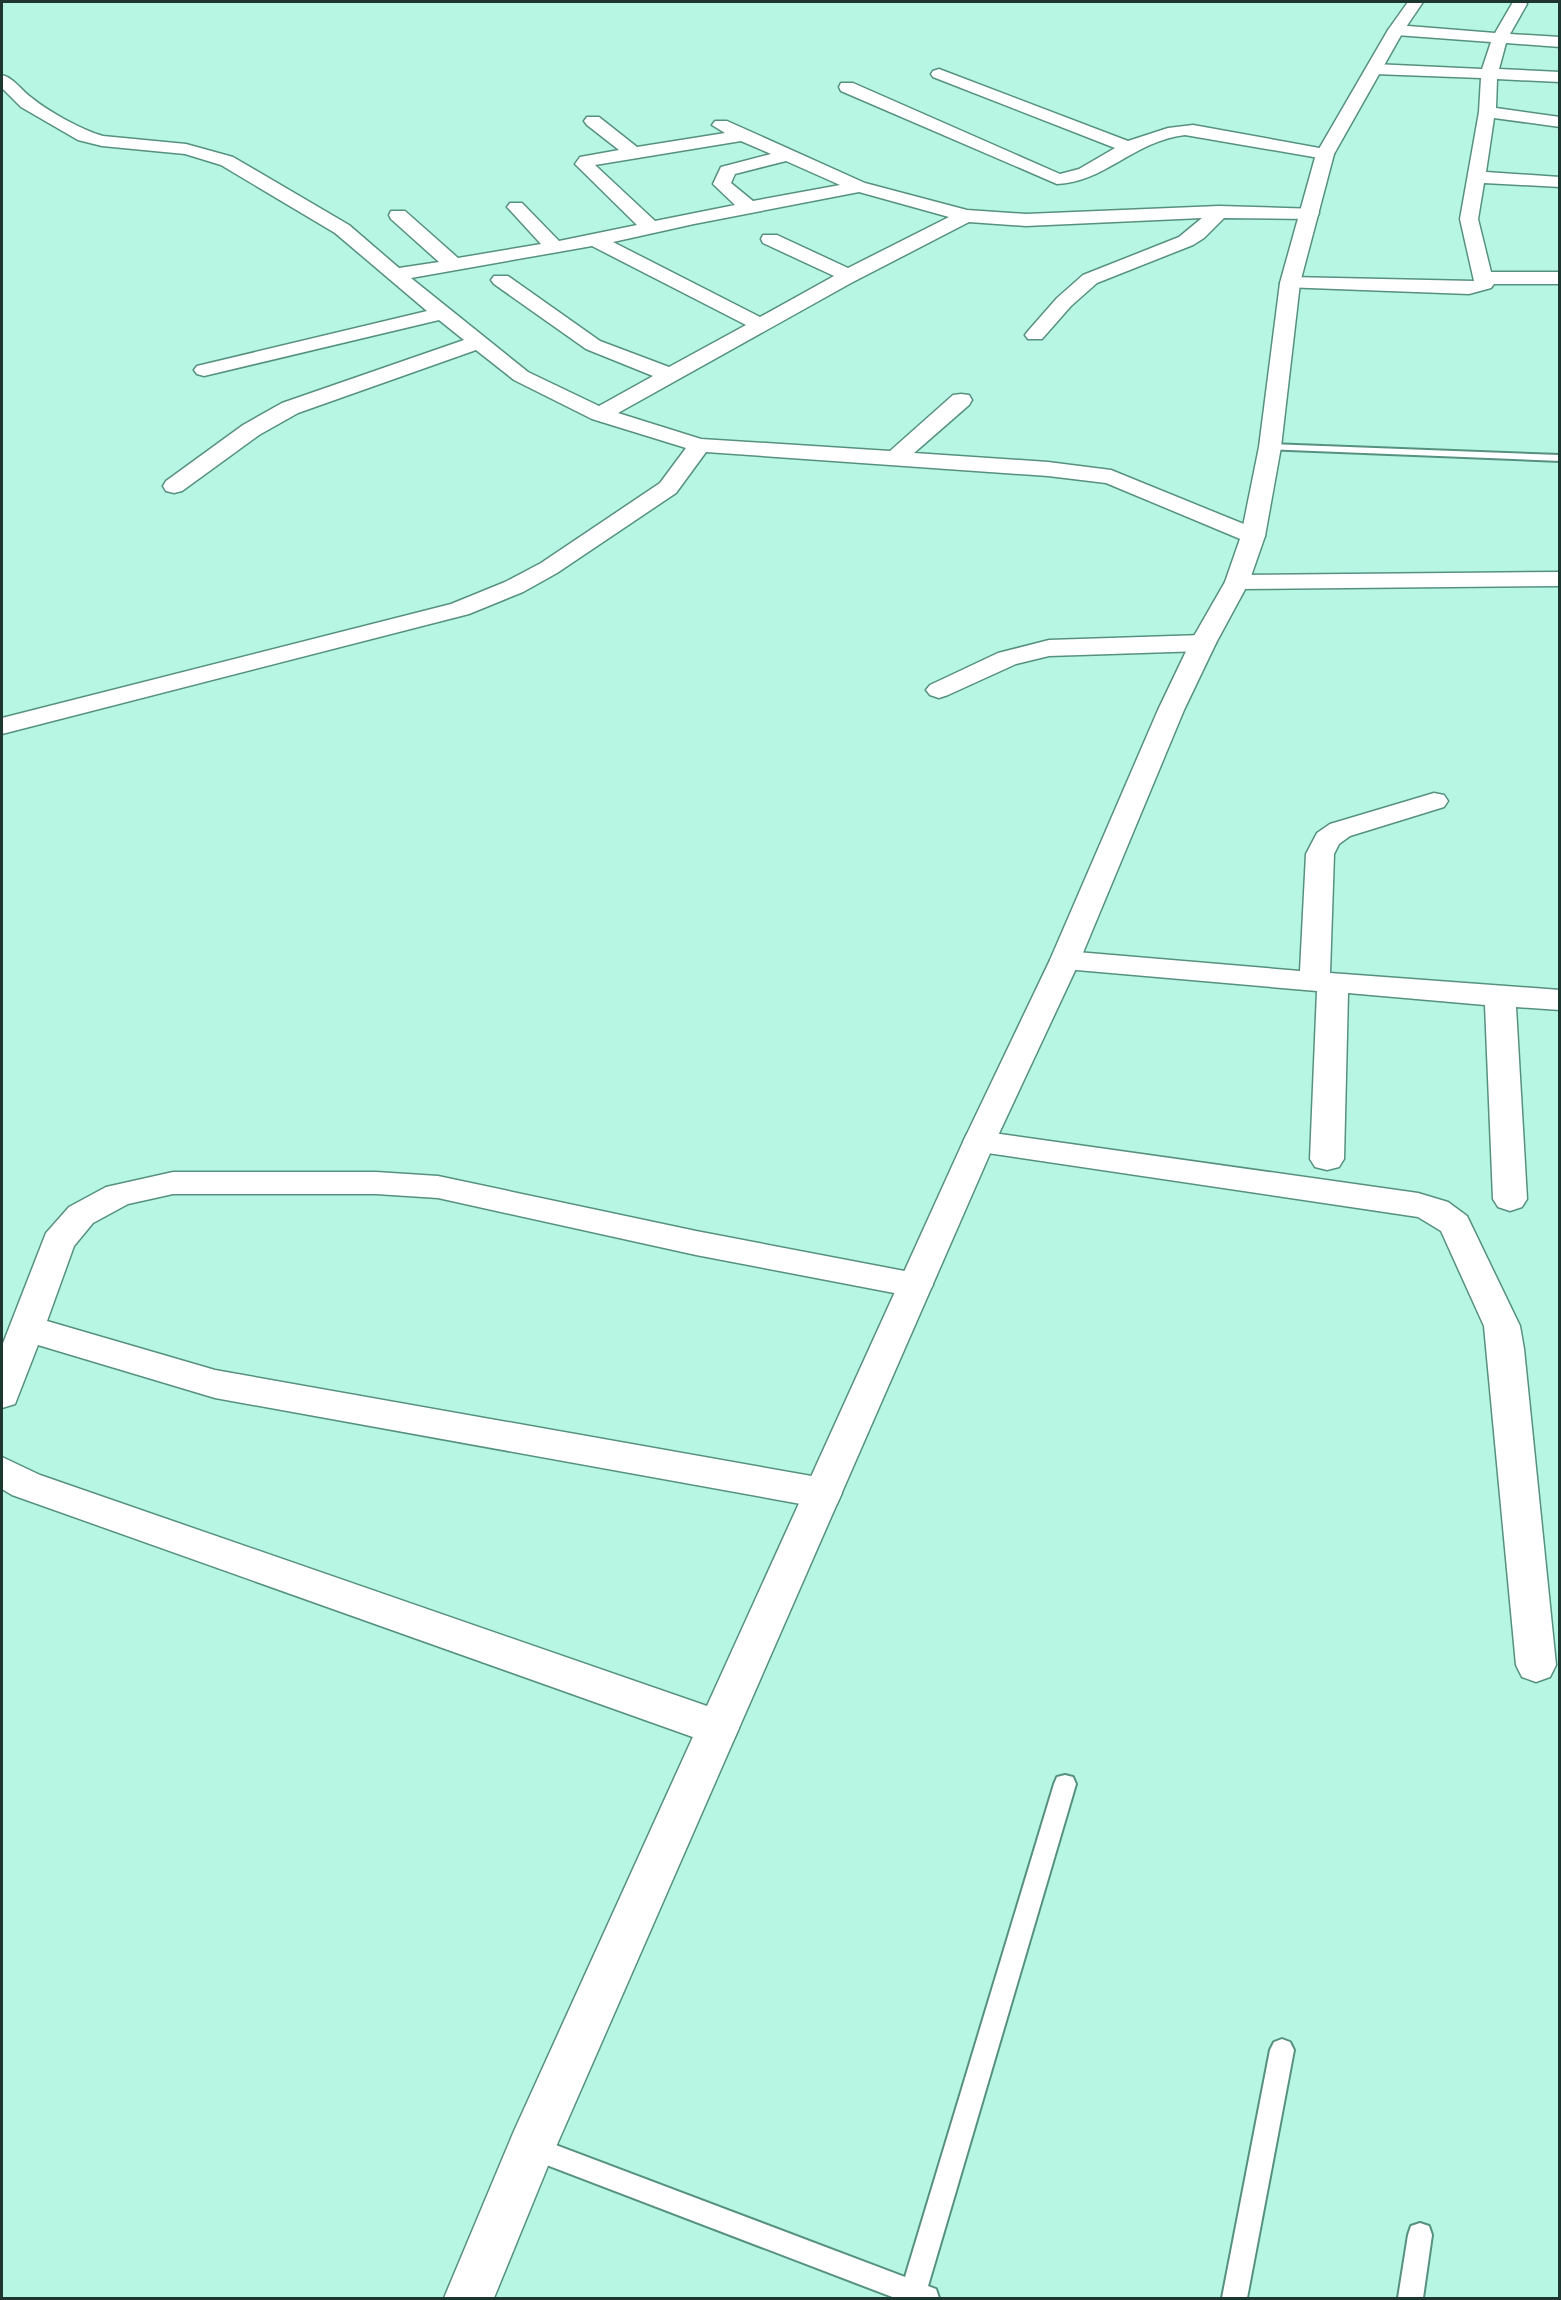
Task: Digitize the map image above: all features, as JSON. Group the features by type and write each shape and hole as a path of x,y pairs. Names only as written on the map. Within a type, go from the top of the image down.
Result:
{"street":[{"path":"469,2298 531,2148 915,1285 979,1142 1065,960 1171,710 1203,643 1237,582 1253,536 1270,447 1290,283 1325,153 1396,30 1415,2"},
{"path":"1290,283 1469,288 1484,284 1469,219 1487,112 1489,75 1500,38 1519,4"},
{"path":"1396,30 1560,42"},
{"path":"1374,69 1560,77"},
{"path":"939,74 1129,147"},
{"path":"2,80 15,102 84,136 93,139 186,149 227,161 342,229 395,275 521,376 600,414 699,446 1048,469 1111,477 1253,536"},
{"path":"848,87 1050,178 1063,180 1075,178 1129,147 1167,132 1193,130 1325,153"},
{"path":"1487,112 1560,122"},
{"path":"593,121 632,152"},
{"path":"721,125 859,187 966,216 1026,220 1219,212 1310,213"},
{"path":"651,228 584,164 592,159 744,135"},
{"path":"750,208 722,184 728,171 787,155"},
{"path":"1476,177 1560,182"},
{"path":"395,275 554,248 859,187"},
{"path":"516,207 554,248"},
{"path":"1035,334 1064,302 1090,279 1186,241 1197,234 1219,212"},
{"path":"398,215 454,265"},
{"path":"600,414 851,277 867,266 966,216"},
{"path":"770,238 851,277"},
{"path":"596,240 761,325"},
{"path":"1482,278 1560,278"},
{"path":"501,280 593,345 672,376"},
{"path":"204,370 442,313"},
{"path":"174,486 251,430 290,408 478,342"},
{"path":"893,460 961,400"},
{"path":"2,726 460,609 549,568 668,488 699,446"},
{"path":"1237,582 1560,579"},
{"path":"939,690 1007,658 1049,648 1203,643"},
{"path":"1327,1159 1320,854 1327,839 1340,830 1434,801"},
{"path":"1065,960 1324,983 1560,1000"},
{"path":"1500,997 1510,1198"},
{"path":"979,1142 1418,1206 1436,1210 1455,1224 1502,1326 1536,1665"},
{"path":"2,1394 58,1241 81,1215 118,1195 173,1183 376,1183 438,1187 696,1243 915,1285"},
{"path":"26,1328 214,1384 823,1493"},
{"path":"2,1472 26,1485 718,1728"}],"lane":[{"path":"1270,447 1560,458"},
{"path":"531,2148 920,2296 1065,1784"},
{"path":"1234,2298 1282,2050"},
{"path":"1410,2298 1420,2235"}]}
